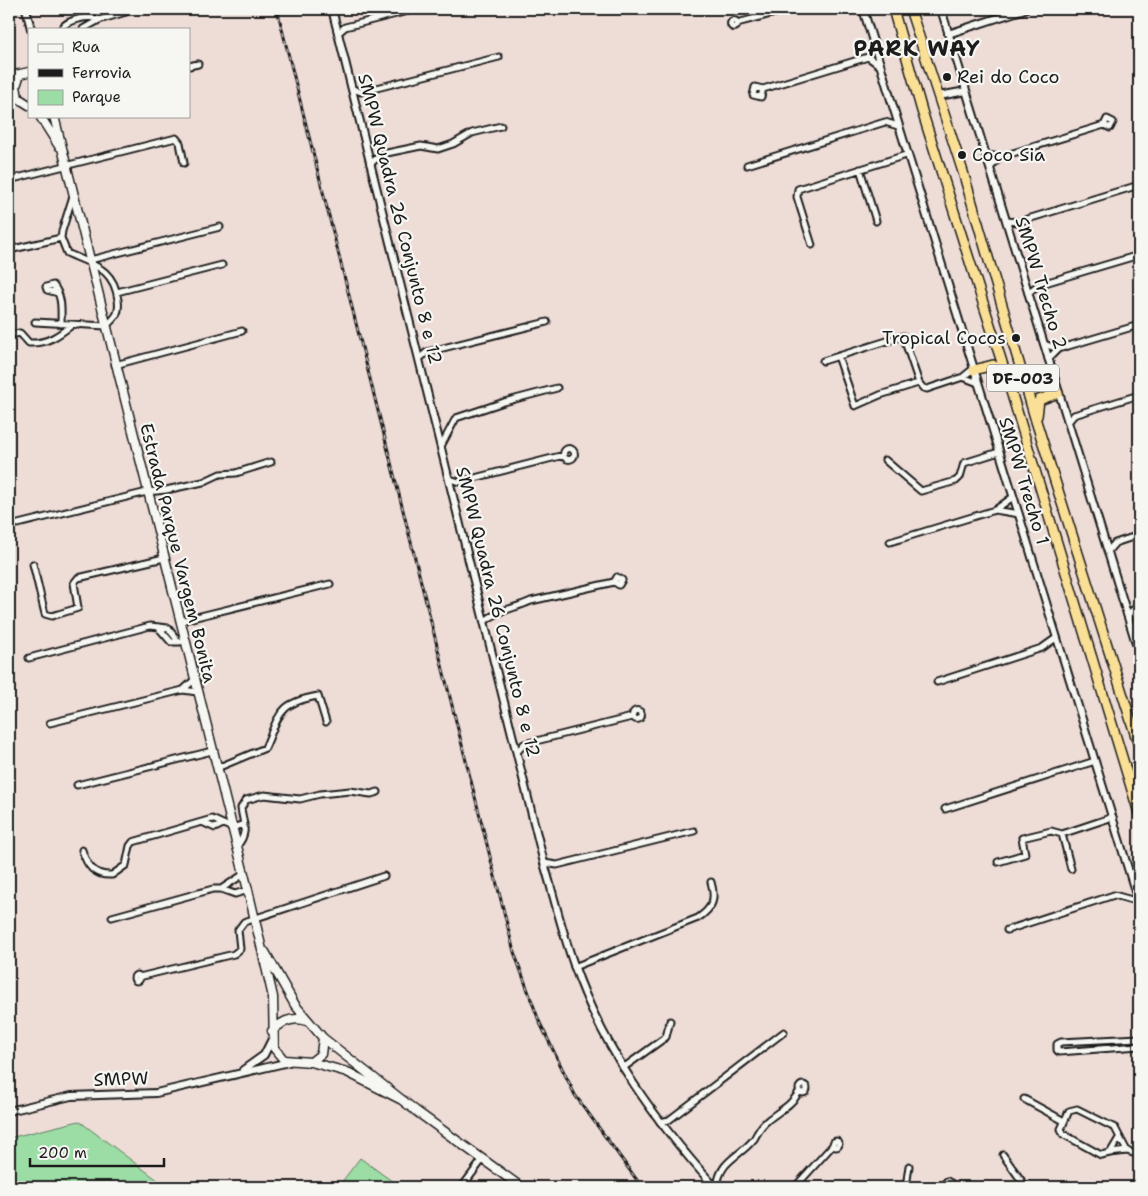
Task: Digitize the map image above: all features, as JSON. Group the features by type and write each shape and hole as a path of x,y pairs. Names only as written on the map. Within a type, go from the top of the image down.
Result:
{"highway":[{"name":"DF-003","path":"893,9 922,111 1006,375 1139,813"},
{"name":"DF-003","path":"910,9 939,96 1036,421 1139,746"},
{"path":"973,369 991,360 996,345"},
{"path":"973,369 993,365 1006,375"},
{"path":"1024,381 1039,394 1057,391"},
{"path":"1036,421 1039,400 1057,391"}],"main road":[{"path":"9,76 28,72"},
{"path":"18,98 16,86 20,74"},
{"path":"9,94 28,104"},
{"name":"Estrada Parque Vargem Bonita","path":"41,118 56,140 66,168"},
{"name":"Estrada Parque Vargem Bonita","path":"54,118 180,621 182,643 194,680 244,874 244,890 260,941 273,997 272,1039"},
{"name":"Estrada Parque Vargem Bonita","path":"260,941 285,991 307,1021 323,1038 404,1101 521,1187"},
{"path":"272,1031 284,1021 293,1018 307,1021"},
{"path":"311,1062 321,1054 323,1038"},
{"path":"272,1039 276,1053 290,1062"},
{"name":"Estrada Parque Vargem Bonita","path":"290,1062 311,1062 347,1072 404,1101"}],"street":[{"path":"26,9 32,28"},
{"name":"SMPW Quadra 26 Conjunto 8 e 12","path":"332,9 356,99 367,153 450,479 544,863 574,967 606,1037 623,1068 660,1122 716,1187"},
{"path":"338,33 345,27 416,9"},
{"path":"737,23 790,9"},
{"name":"SMPW Trecho 1","path":"863,9 906,155 1139,903"},
{"name":"SMPW Trecho 2","path":"941,9 1139,653"},
{"path":"948,34 1025,9"},
{"path":"85,28 99,20 126,12"},
{"path":"63,28 65,24 83,18 93,17 99,20"},
{"path":"336,24 345,27"},
{"path":"763,89 868,57 874,45"},
{"path":"356,99 360,93 499,57"},
{"path":"868,57 880,65"},
{"path":"190,66 198,64"},
{"path":"353,89 360,93"},
{"path":"939,96 966,91"},
{"path":"747,165 887,121 894,112"},
{"path":"887,121 898,126"},
{"path":"986,155 1000,156 1104,125"},
{"path":"367,153 379,155 418,146 438,149 454,144 472,133 501,126"},
{"path":"9,180 66,168 176,138 180,143 184,163"},
{"path":"370,164 379,155"},
{"path":"812,245 796,197 798,188 906,155"},
{"path":"990,168 1000,156"},
{"path":"860,169 876,221"},
{"path":"1006,220 1018,222 1139,185"},
{"path":"35,322 106,326 117,316 119,309 117,292 109,274 90,261 66,253 62,231 73,196"},
{"path":"1009,231 1018,222"},
{"path":"90,261 220,227"},
{"path":"9,250 62,238"},
{"path":"1025,285 1038,285 1139,254"},
{"path":"117,292 222,265"},
{"path":"1028,293 1038,285"},
{"path":"58,293 62,312 61,324"},
{"path":"417,349 427,352 547,322"},
{"path":"15,334 20,333 30,343 37,343 54,338 72,325"},
{"path":"1048,359 1058,349 1139,325"},
{"path":"116,365 242,331"},
{"path":"823,361 903,336 919,383 923,388 927,389 963,377 973,369"},
{"path":"1044,344 1058,349"},
{"path":"420,359 427,352"},
{"path":"838,356 855,406 880,395 919,383"},
{"path":"963,377 978,384"},
{"path":"441,446 456,418 504,402 557,388"},
{"path":"1068,422 1074,415 1139,395"},
{"path":"1064,412 1074,415"},
{"path":"885,460 921,491 956,481 960,477 964,463 999,452"},
{"path":"450,479 458,482 564,455"},
{"path":"18,524 147,492 203,482 220,474 236,473 270,462"},
{"path":"452,489 458,482"},
{"path":"890,542 994,510 1013,497"},
{"path":"994,510 1019,514"},
{"path":"1108,551 1115,543 1139,535"},
{"path":"1105,540 1115,543"},
{"path":"33,564 45,614 52,616 78,608 74,583 78,578 164,558"},
{"path":"485,622 493,614 522,606 532,601 614,582"},
{"path":"180,621 330,584"},
{"path":"1125,606 1137,606"},
{"path":"1128,614 1137,606"},
{"path":"482,611 493,614"},
{"path":"29,658 150,626 158,626 171,642 182,643"},
{"path":"937,682 1046,646 1056,638"},
{"path":"1046,646 1059,647"},
{"path":"183,690 194,680"},
{"path":"50,723 183,690 197,692"},
{"path":"216,768 265,748 285,706 297,700 318,696 326,722"},
{"path":"518,752 524,744 632,717"},
{"path":"514,738 524,744"},
{"path":"78,786 212,751"},
{"path":"945,809 1095,761"},
{"path":"236,846 244,836 241,808 246,800 264,795 300,799 340,792 372,794 378,792"},
{"path":"998,862 1025,854 1022,838 1051,831 1062,834 1113,817"},
{"path":"82,850 86,862 91,869 98,874 112,875 126,865 130,846 133,842 204,823 215,828 222,824 232,828 244,824"},
{"path":"548,874 557,866 694,831"},
{"path":"1062,834 1071,869"},
{"path":"544,863 557,866"},
{"path":"112,917 153,904 220,889 244,874"},
{"path":"139,977 237,953 240,949 240,926 244,922 384,876"},
{"path":"574,967 698,918 706,913 713,904 714,891 711,882"},
{"path":"230,883 244,890"},
{"path":"220,889 235,894 244,890"},
{"path":"1007,930 1114,895 1139,903"},
{"path":"623,1068 666,1037 670,1022"},
{"path":"660,1122 668,1120 784,1032"},
{"path":"1137,1038 1137,1046 1060,1052 1057,1050 1058,1042 1108,1039 1137,1038"},
{"name":"SMPW","path":"235,1074 254,1064 264,1055 272,1039"},
{"path":"1108,1039 1108,1048"},
{"path":"1084,1041 1084,1050"},
{"name":"SMPW","path":"9,1111 71,1096 156,1093 290,1062"},
{"path":"716,1187 721,1171 732,1156 746,1146 766,1121 796,1098 799,1092"},
{"path":"1024,1099 1064,1121"},
{"path":"1127,1151 1115,1128 1077,1109 1071,1110 1064,1121 1061,1129 1063,1134 1101,1155 1110,1152 1127,1151 1139,1155"},
{"path":"665,1128 668,1120"},
{"path":"1110,1152 1119,1138"},
{"path":"795,1187 833,1145"},
{"path":"1003,1155 1026,1187"},
{"path":"462,1187 483,1159"},
{"path":"906,1187 909,1166"},
{"path":"946,1187 945,1183 949,1181 952,1185 950,1187"},
{"path":"1135,1187 1139,1181"}],"green space":[{"path":"79,1121 167,1187 9,1187 9,1138"},
{"path":"360,1158 400,1187 338,1187"}],"railway":[{"path":"277,9 514,952 539,1021 575,1095 642,1187"}],"place":[{"name":"Rei do Coco","path":"947,77"},
{"name":"Coco Sia","path":"962,155"},
{"name":"Tropical Cocos","path":"1016,338"}],"district":[{"name":"PARK WAY","path":"917,48"}]}
